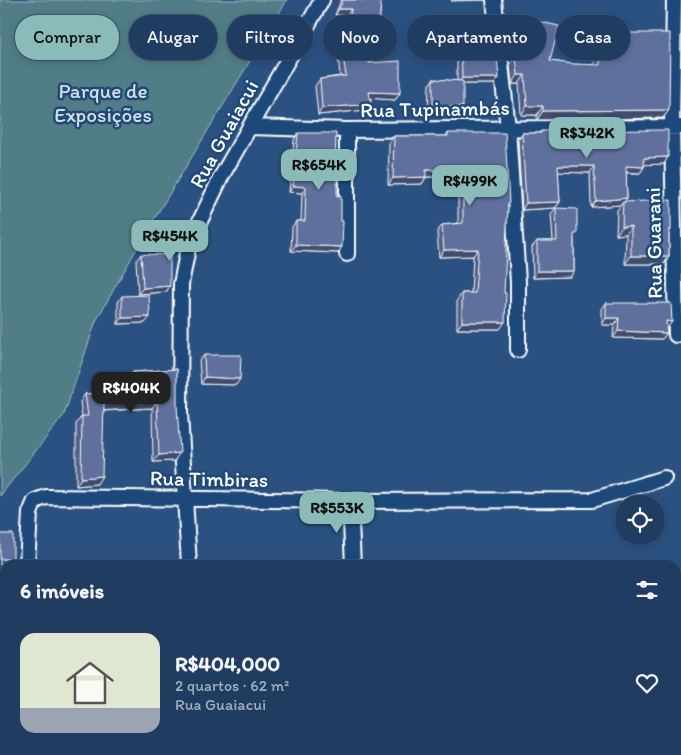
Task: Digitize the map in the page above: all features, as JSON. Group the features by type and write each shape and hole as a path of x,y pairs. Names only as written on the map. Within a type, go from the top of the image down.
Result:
{"street":[{"name":"Rua Guaiacui","path":"189,560 180,413 181,284 188,248 221,177 322,0"},
{"path":"494,0 508,128 518,282 518,350"},
{"name":"Rua Guarani","path":"674,0 677,126 676,335"},
{"name":"Rua Tupinambás","path":"250,127 347,130 677,126"},
{"path":"347,130 347,254"},
{"name":"Rua Timbiras","path":"27,560 30,513 35,501 46,497 350,501 592,500 664,478"},
{"path":"350,501 353,560"}],"green space":[{"name":"Parque de Exposições","path":"0,0 287,0 278,15 227,15 227,60 251,60 142,239 96,321 64,415 0,496"}],"building":[{"path":"343,0 381,0 380,15 351,15 351,9 339,9"},
{"path":"546,23 556,25 556,38 550,61 573,64 600,65 600,60 630,60 630,33 670,33 669,110 543,111 543,106 527,106 525,75 518,75 516,60 546,60"},
{"path":"344,60 369,60 369,63 400,61 400,93 369,92 371,104 322,108 320,79 346,76"},
{"path":"462,60 497,60 499,78 462,78"},
{"path":"433,79 463,81 463,107 433,107"},
{"path":"668,130 668,157 644,158 644,167 626,166 627,198 596,201 594,166 558,166 560,202 526,203 522,133 541,133 541,131"},
{"path":"298,133 336,133 335,166 337,166 337,196 341,196 341,221 343,221 342,247 296,245 296,221 305,221 306,187 293,186"},
{"path":"448,133 505,133 509,203 504,293 506,293 505,322 462,322 462,293 475,293 478,249 444,250 442,225 463,223 463,170 426,170 426,177 393,178 394,136 448,136"},
{"path":"671,200 669,256 631,256 631,226 622,227 623,202"},
{"path":"556,208 577,209 577,234 574,234 574,271 537,271 537,241 557,241"},
{"path":"141,254 170,255 170,286 143,288"},
{"path":"149,295 150,317 122,318 122,296"},
{"path":"606,303 671,303 672,322 666,321 667,333 618,331 619,318 606,318"},
{"path":"204,355 241,355 240,379 205,377"},
{"path":"177,369 180,453 159,455 157,401 104,403 102,476 81,478 82,416 88,416 85,394 101,393 103,382 132,383 133,372"},
{"path":"0,534 13,534 13,559 0,559"}]}
